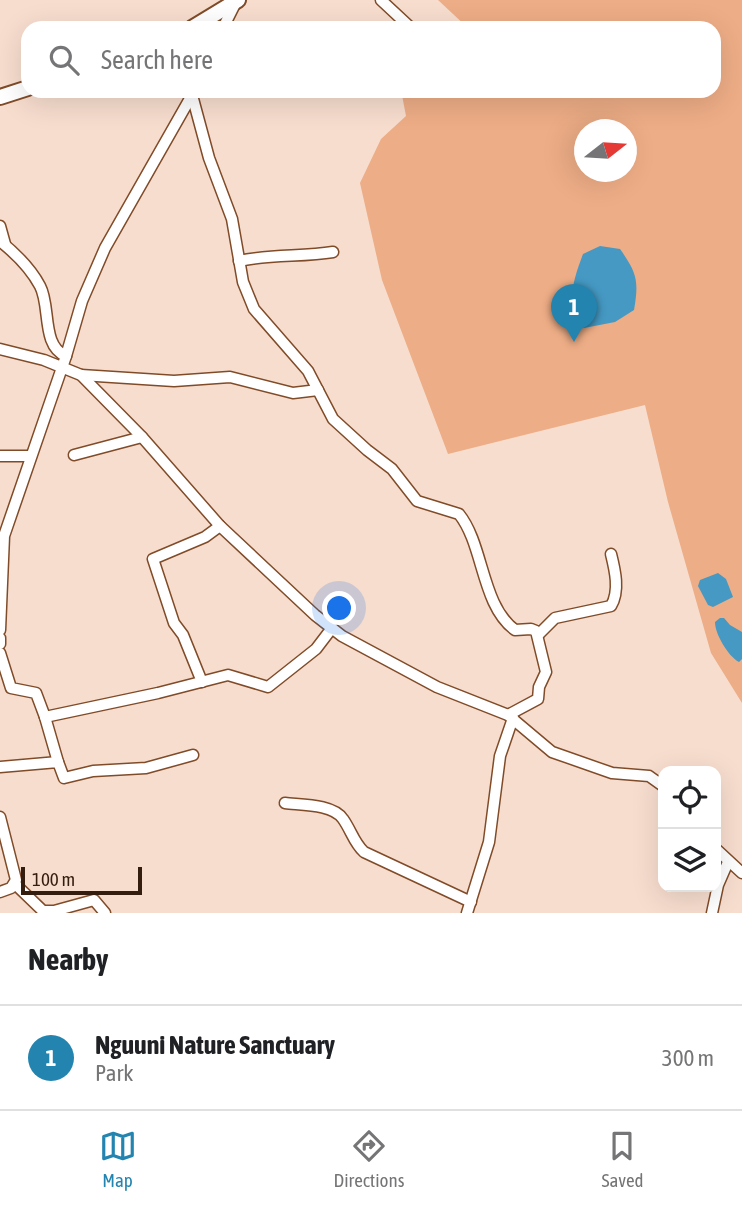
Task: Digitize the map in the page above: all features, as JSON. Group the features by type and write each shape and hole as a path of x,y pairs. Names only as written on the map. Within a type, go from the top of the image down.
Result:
{"main road":[{"path":"203,21 237,2"},
{"path":"0,97 21,90"}],"street":[{"path":"381,0 404,21"},
{"path":"227,21 237,2"},
{"path":"0,630 4,526 64,361 82,301 106,248 190,98"},
{"path":"194,98 209,158 232,219 243,282 254,309 302,363 333,419 392,469 417,500 459,514 468,530 500,615 515,630 531,629 538,635 546,671 539,687 538,699 510,717 500,756 489,842 467,913"},
{"path":"0,226 2,243 40,286 53,344 64,361 142,438 220,526 332,628 437,687 510,717 552,752 612,773 649,776 658,782"},
{"path":"239,261 263,256 306,256 333,252"},
{"path":"0,349 64,361"},
{"path":"81,375 174,382 230,377 293,393 318,390"},
{"path":"74,455 142,438"},
{"path":"0,456 31,456"},
{"path":"202,682 183,635 174,623 153,559 205,537 220,526"},
{"path":"538,635 555,618 611,606 615,600 616,583 611,554"},
{"path":"45,717 234,675 268,687 316,649 332,628"},
{"path":"0,638 0,644"},
{"path":"0,653 11,688 36,693 64,778 93,771 146,768 192,754"},
{"path":"0,767 58,762"},
{"path":"285,803 337,812 364,852 471,902"},
{"path":"0,817 16,874 15,884"},
{"path":"721,854 742,873"},
{"path":"712,913 718,885 728,862"},
{"path":"0,892 15,884"},
{"path":"15,884 43,911 54,911 94,900 105,913"}],"shaded area":[{"path":"438,0 742,0 742,703 711,653 668,502 645,405 448,454 382,280 360,183 381,139 406,116 403,98 721,98 721,21 460,21"}],"water":[{"path":"600,246 620,249 630,265 636,284 634,310 615,322 584,328 575,322 573,287 583,254"},
{"path":"718,573 726,579 733,597 713,607 708,605 698,586 700,580"},
{"path":"724,618 742,632 742,659 739,662 720,638 715,622"}],"place":[{"name":"Nguuni Nature Sanctuary","path":"574,342"}]}
